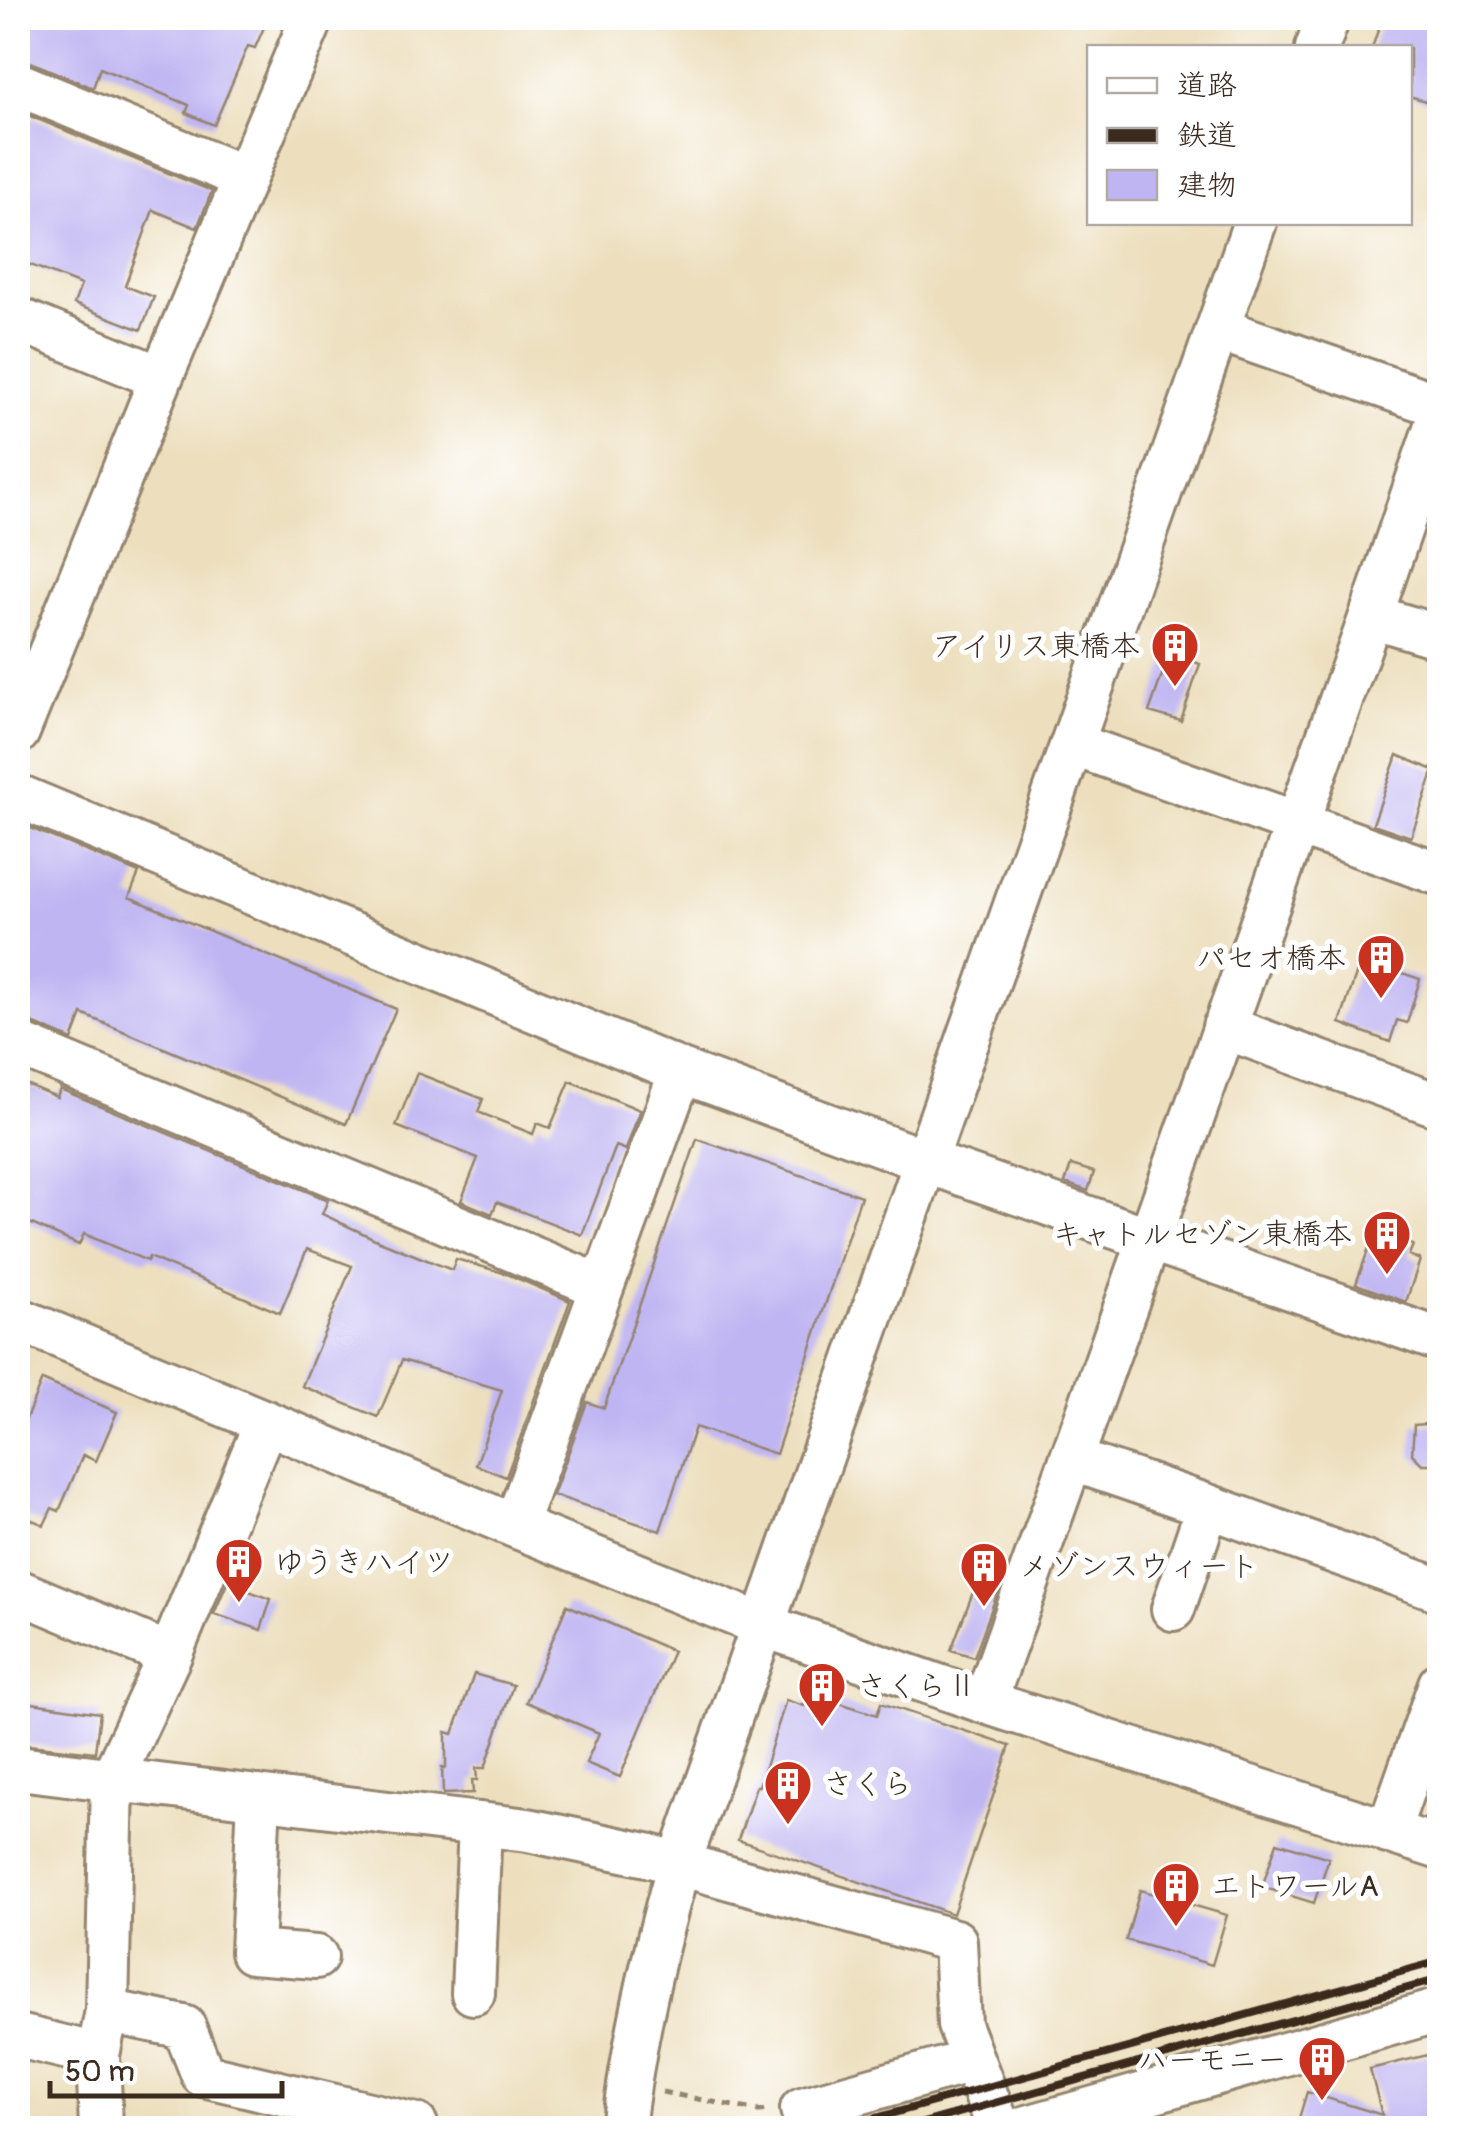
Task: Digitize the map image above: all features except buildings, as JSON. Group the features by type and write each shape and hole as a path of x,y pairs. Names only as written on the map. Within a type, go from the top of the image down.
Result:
{"street":[{"path":"18,732 312,18"},
{"path":"1318,45 1328,18"},
{"path":"18,84 244,178"},
{"path":"623,2128 654,1951 679,1864 1255,225"},
{"path":"18,319 161,378"},
{"path":"985,1702 1371,616 1440,410 1218,329"},
{"path":"1371,616 1440,637"},
{"path":"1072,744 1440,874"},
{"path":"18,796 681,1070 925,1161 1440,1340"},
{"path":"1224,1027 1440,1106"},
{"path":"18,1044 602,1286"},
{"path":"515,1526 681,1070"},
{"path":"18,1319 515,1526 762,1624 985,1702 1440,1848"},
{"path":"101,2128 98,2055 107,2012 112,1779 170,1654 266,1422"},
{"path":"1071,1460 1440,1590"},
{"path":"1173,1609 1208,1506"},
{"path":"18,1592 170,1654"},
{"path":"1388,1832 1440,1684"},
{"path":"18,1768 528,1830 679,1864 956,1941 958,2025 999,2128"},
{"path":"259,1797 252,1952 316,1957"},
{"path":"473,1993 480,1824"},
{"path":"1024,2128 1440,2010"},
{"path":"107,2012 184,2027 204,2075 416,2125"},
{"path":"18,2036 98,2055"},
{"path":"804,2119 971,2061"}],"path":[{"path":"661,2092 804,2119"}],"railway":[{"path":"840,2128 1440,1961"},
{"path":"905,2128 1440,1979"}],"place":[{"name":"アイリス東橋本","path":"1175,688"},
{"name":"パセオ橋本","path":"1381,1000"},
{"name":"キャトルセゾン東橋本","path":"1387,1276"},
{"name":"ゆうきハイツ","path":"239,1604"},
{"name":"メゾンスウィート","path":"984,1608"},
{"name":"さくらⅡ","path":"822,1728"},
{"name":"さくら","path":"788,1826"},
{"name":"エトワールA","path":"1176,1928"},
{"name":"ハーモニー","path":"1322,2102"}]}
